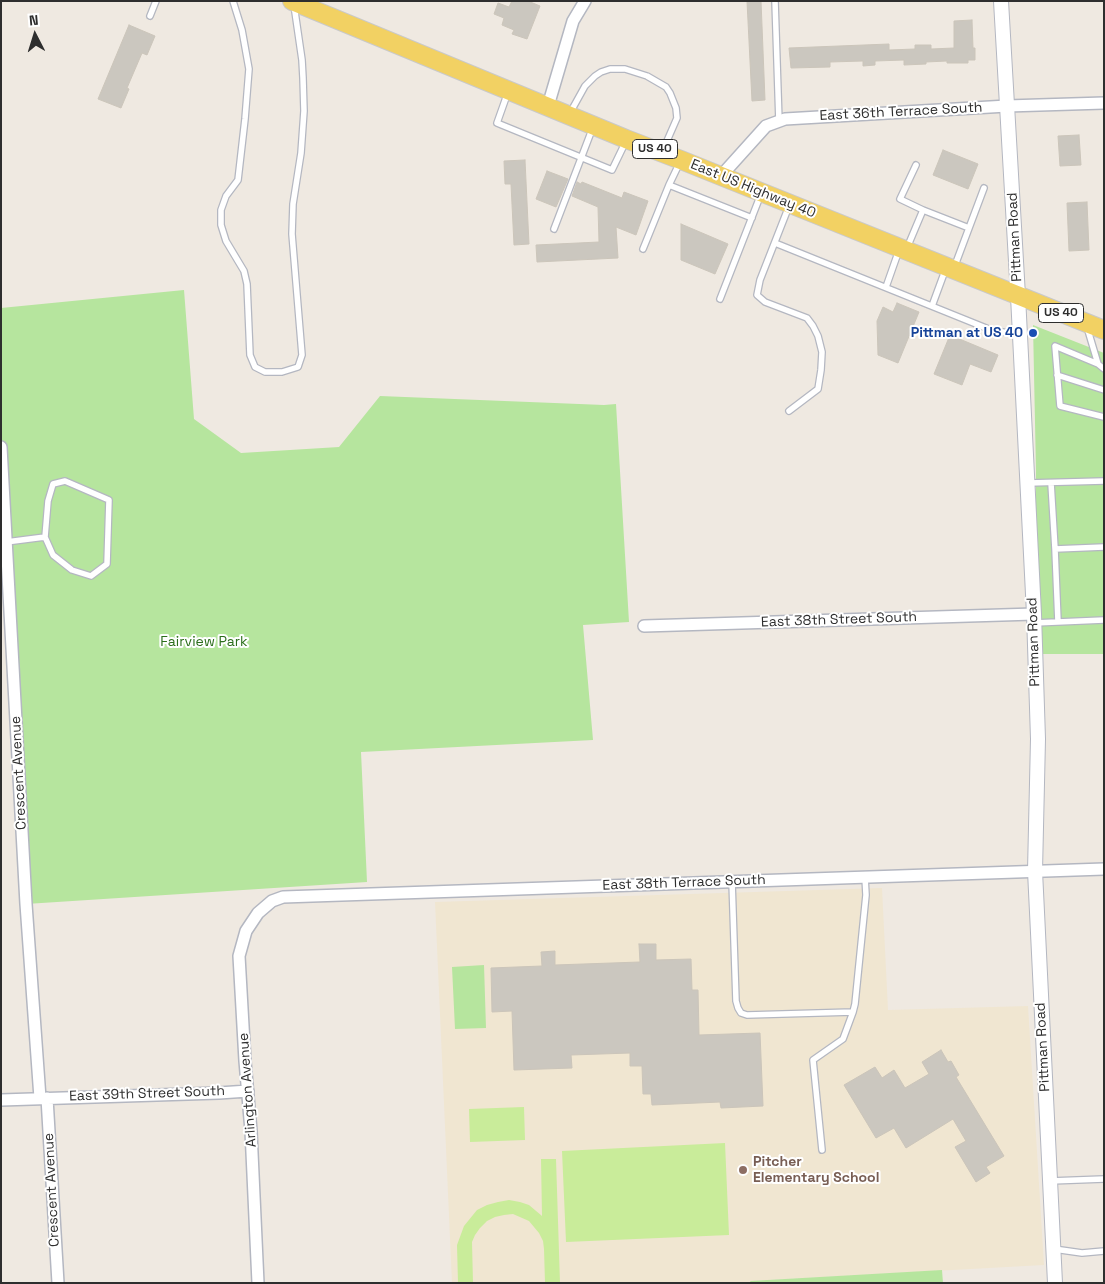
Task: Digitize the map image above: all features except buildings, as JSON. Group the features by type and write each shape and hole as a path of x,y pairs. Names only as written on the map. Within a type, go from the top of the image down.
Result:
{"main road":[{"name":"East US Highway 40","path":"293,1 626,139 1104,330"}],"street":[{"path":"548,106 573,21 585,1"},
{"name":"Pittman Road","path":"1001,1 1034,618 1038,739 1035,871 1055,1283"},
{"name":"East 36th Terrace South","path":"721,176 766,126 785,119 1007,106 1104,103"},
{"name":"Crescent Avenue","path":"1,447 26,904 44,1098 58,1283"},
{"name":"East 38th Street South","path":"644,626 1034,618"},
{"name":"East 38th Terrace South","path":"266,906 272,901 283,897 1104,869"},
{"name":"Arlington Avenue","path":"258,1283 251,1131 239,956 246,931 258,913 266,906"},
{"name":"East 39th Street South","path":"1,1100 248,1090"}],"lane":[{"path":"150,16 156,1"},
{"path":"233,1 242,30 250,69 238,180 226,196 221,210 221,225 226,241 244,272 247,284 250,355 255,367 265,372 282,372 298,367 302,356 292,234 303,120 303,86 302,60 293,1"},
{"path":"775,1 779,122"},
{"path":"569,115 585,86 601,72 610,69 625,69 647,76 666,87 676,108 677,118 662,152"},
{"path":"508,90 497,123 612,170 626,139"},
{"path":"554,229 594,125"},
{"path":"643,249 668,185 681,160"},
{"path":"916,165 900,199 922,210 969,228"},
{"path":"668,185 752,218"},
{"path":"932,306 969,228 984,188"},
{"path":"720,299 762,192"},
{"path":"789,411 818,389 822,352 818,336 807,318 765,302 757,295 760,280 790,204"},
{"path":"886,287 922,210"},
{"path":"774,243 991,330 1020,335"},
{"path":"1086,323 1098,364"},
{"path":"1104,369 1098,364 1055,346 1060,406 1104,417"},
{"path":"1057,375 1104,390"},
{"path":"66,481 108,500 107,564 91,576 72,570 52,555 45,537 48,500 53,484 66,481"},
{"path":"1027,483 1104,481"},
{"path":"1051,483 1058,622"},
{"path":"6,542 45,537"},
{"path":"1054,549 1104,547"},
{"path":"1034,618 1058,622 1104,620"},
{"path":"822,1150 813,1060 843,1039 853,1012 866,895 865,877"},
{"path":"732,882 736,1001 741,1013 747,1015 853,1012"},
{"path":"1050,1181 1104,1180"},
{"path":"1054,1249 1082,1252 1104,1251"}],"shaded area":[{"name":"Pitcher Elementary School","path":"882,888 888,1010 1028,1006 1044,1265 751,1281 751,1283 452,1283 435,902"}],"green space":[{"name":"Fairview Park","path":"184,290 194,419 241,453 339,447 380,396 616,404 629,622 583,625 593,740 361,752 367,882 26,904 1,447 1,308"},
{"path":"1033,325 1104,353 1104,654 1035,654 1036,471"},
{"path":"484,965 486,1028 455,1029 452,967"},
{"path":"524,1107 525,1140 470,1142 469,1109"},
{"path":"725,1143 729,1235 566,1242 562,1151"},
{"path":"541,1159 556,1159 560,1283 545,1283 543,1241 529,1221 513,1214 495,1217 487,1221 480,1228 472,1242 473,1283 458,1283 457,1245 464,1226 477,1210 487,1205 509,1200 529,1205 542,1216"},
{"path":"942,1270 943,1283 751,1283 750,1281"}],"place":[{"name":"Pittman at US 40","path":"1033,333"},
{"name":"Pitcher Elementary School","path":"743,1170"}]}
